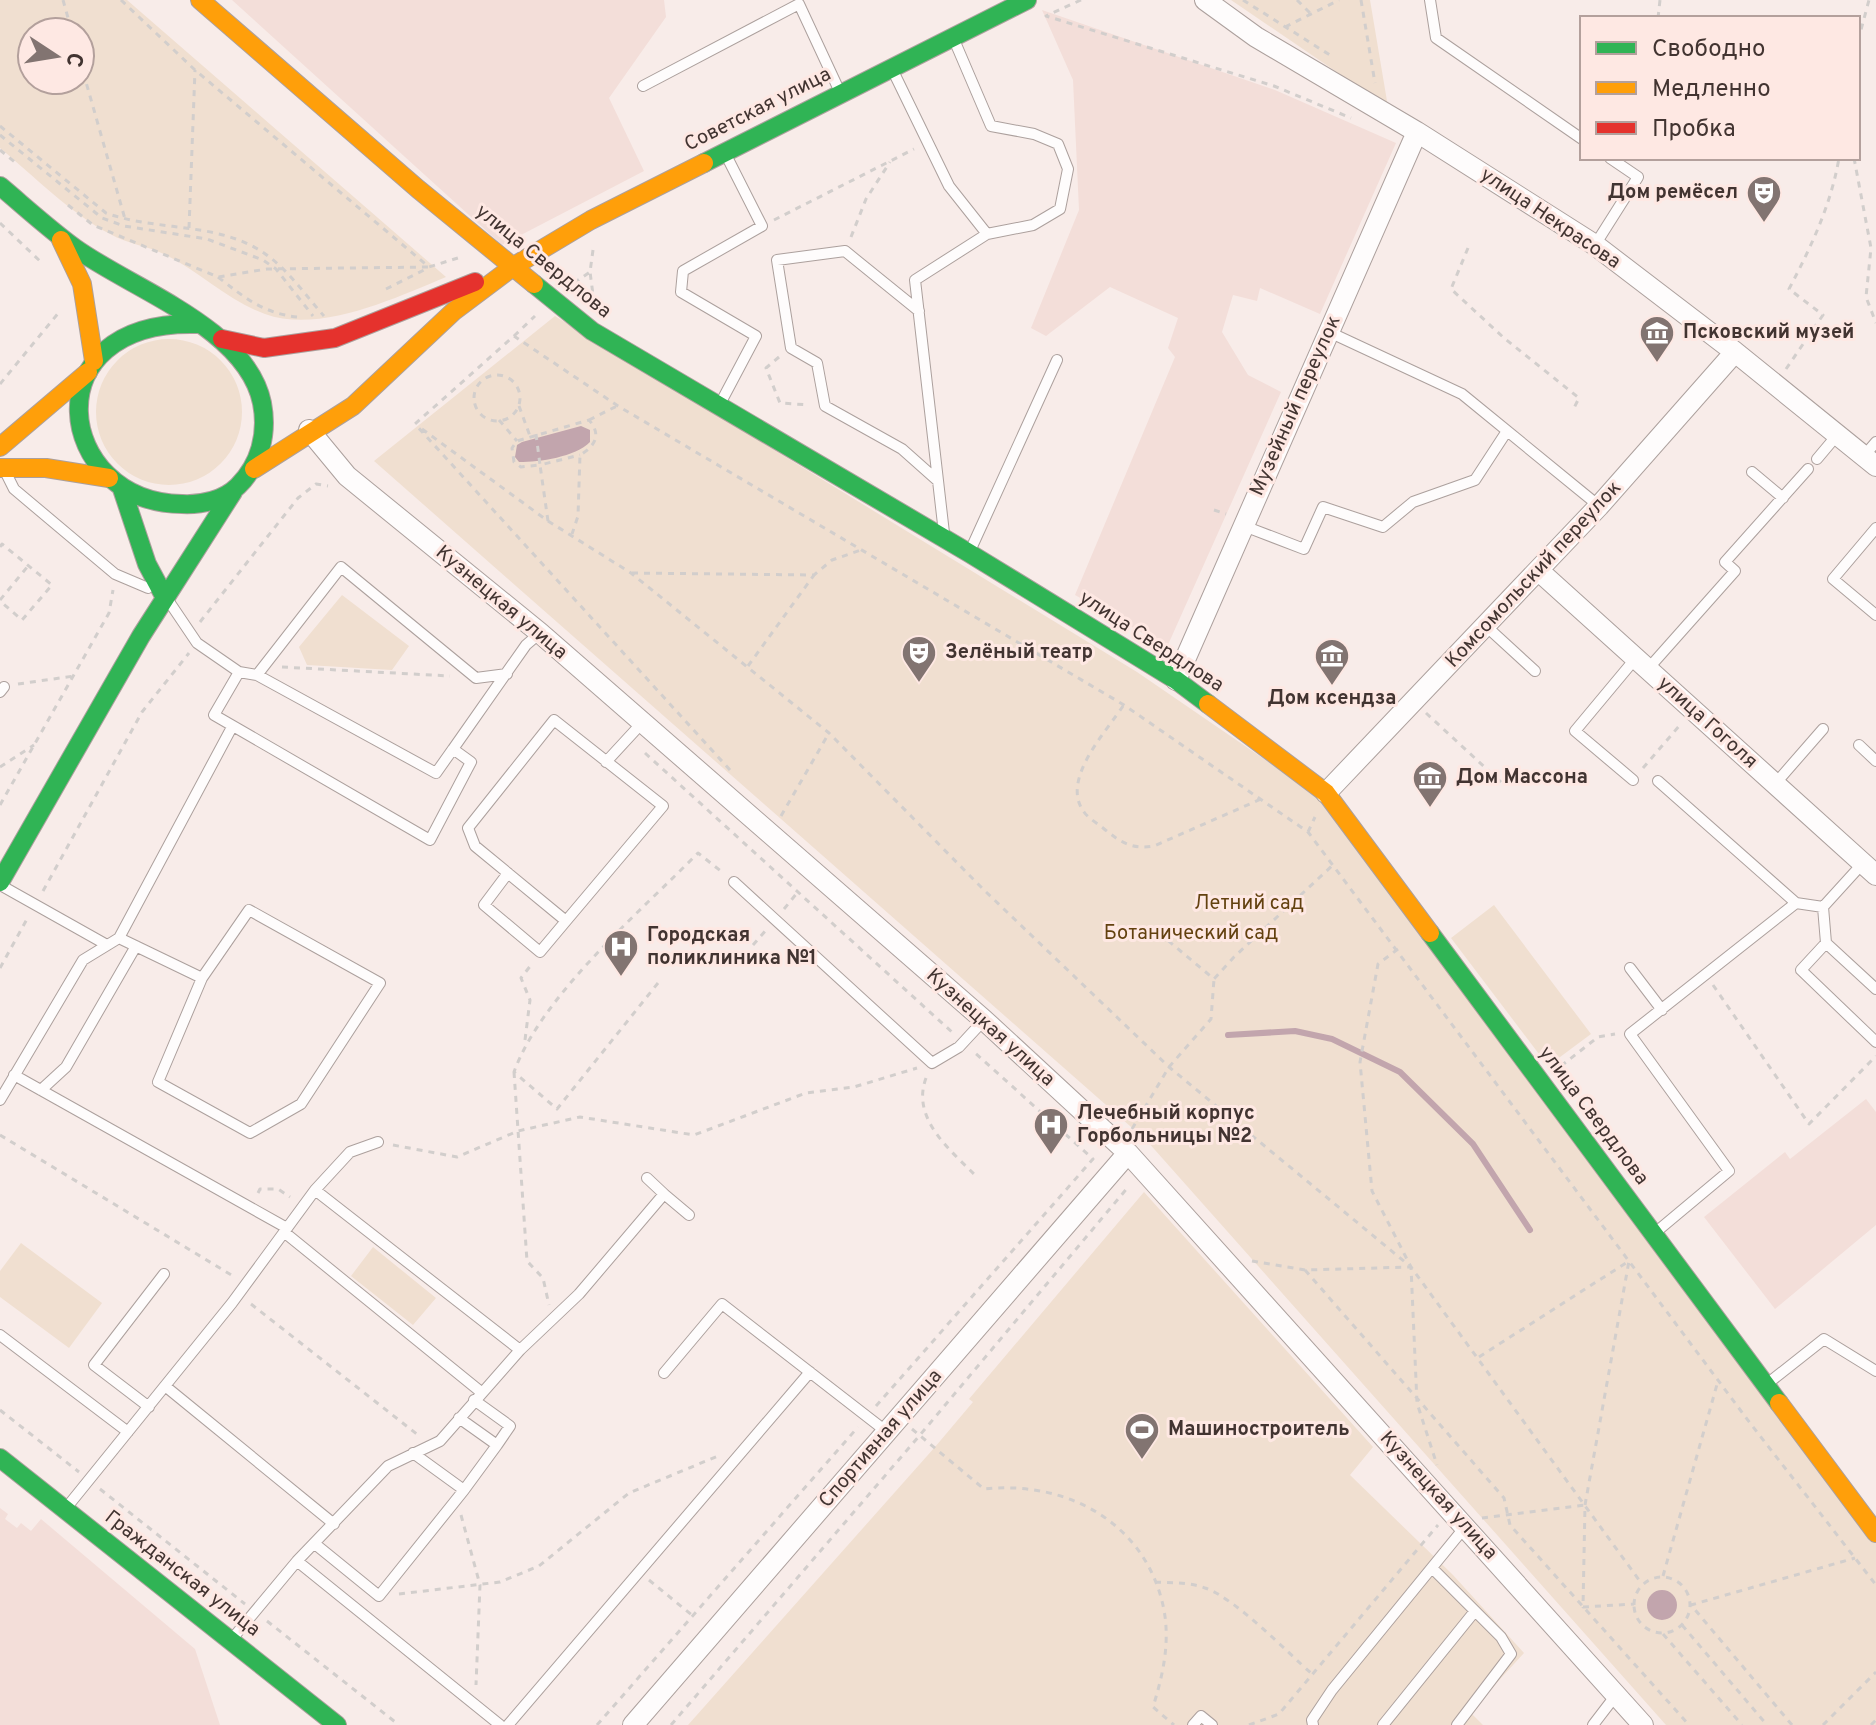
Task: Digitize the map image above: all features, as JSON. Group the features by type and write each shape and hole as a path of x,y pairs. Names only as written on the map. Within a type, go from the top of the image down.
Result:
{"street":[{"name":"улица Свердлова","path":"200,0 487,246 592,331 969,553 1176,680 1326,793 1876,1533"},
{"name":"Советская улица","path":"254,469 309,430 353,406 454,311 514,266 591,220 890,66 1027,0"},
{"name":"улица Некрасова","path":"1205,0 1256,37 1417,132 1595,245 1838,434 1872,455"},
{"name":"Музейный переулок","path":"1176,680 1239,521 1329,332 1417,132"},
{"path":"0,186 57,233 222,339 243,358 261,397 263,439 254,469 233,492 163,594 0,883"},
{"path":"57,233 84,283 91,367 80,394 79,417 89,451 115,484 147,564 163,594"},
{"name":"Советская улица","path":"222,339 264,348 335,338 514,266"},
{"path":"0,447 91,367 113,341 137,328 165,322 197,324"},
{"name":"Комсомольский переулок","path":"1326,793 1539,571 1735,352"},
{"name":"Кузнецкая улица","path":"309,430 347,476 540,633 634,731 1129,1144 1451,1510 1469,1523 1643,1725"},
{"path":"1,468 46,468 115,484 164,506 188,507 212,502 233,492"},
{"name":"улица Гоголя","path":"1539,571 1870,869"},
{"name":"Спортивная улица","path":"633,1725 1107,1175 1129,1144"},
{"name":"Гражданская улица","path":"0,1458 337,1725"}],"lane":[{"path":"1430,0 1436,38 1580,138"},
{"path":"643,86 798,2 840,92"},
{"path":"945,539 915,280 987,234 1033,225 1060,209 1068,169 1058,144 1034,134 991,126 952,36"},
{"path":"890,66 949,186 987,234"},
{"path":"719,406 756,336 681,292 683,271 762,226 725,152"},
{"path":"1595,245 1638,177 1613,160"},
{"path":"919,311 845,251 777,260 791,348 817,363 825,406 902,449 938,481"},
{"path":"1329,332 1462,394 1599,506"},
{"path":"969,553 1057,360"},
{"path":"1239,521 1304,549 1323,507 1383,527 1413,502 1475,480 1507,431"},
{"path":"1817,459 1838,434"},
{"path":"1,468 14,489 115,574 163,594 197,643 239,672 260,670 436,773 526,645 540,633"},
{"path":"1633,780 1575,731 1735,571 1725,562 1808,469"},
{"path":"1752,472 1783,498"},
{"path":"1876,528 1833,579 1876,615"},
{"path":"260,670 341,567 476,678 507,674"},
{"path":"1487,627 1535,671"},
{"path":"239,672 214,715 430,840 471,762 453,749"},
{"path":"508,873 484,905 540,952 663,806 554,720 468,828 475,846 508,873 566,921"},
{"path":"0,1100 83,960 119,938 232,727"},
{"path":"1775,784 1823,729"},
{"path":"606,762 634,731"},
{"path":"1859,745 1876,761"},
{"path":"1658,781 1796,903 1823,907 1870,869"},
{"path":"734,882 932,1063 963,1042 984,1020"},
{"path":"0,883 107,945"},
{"path":"1654,1234 1729,1171 1630,1034 1796,903"},
{"path":"1823,907 1826,943 1876,989"},
{"path":"249,910 380,983 301,1104 250,1133 158,1082 202,978 249,910"},
{"path":"119,938 202,978"},
{"path":"1826,943 1801,970 1876,1042"},
{"path":"41,1090 66,1067 136,946"},
{"path":"1630,968 1662,1010"},
{"path":"14,1075 251,1207 285,1230 510,1426 460,1495 379,1596 315,1544"},
{"path":"65,1509 239,1294 315,1190 350,1152 378,1142"},
{"path":"647,1178 689,1215"},
{"path":"315,1190 520,1350"},
{"path":"231,1641 297,1561 388,1466 440,1441 520,1350 579,1294 664,1194"},
{"path":"149,1407 94,1365 164,1274"},
{"path":"664,1373 722,1304 887,1432"},
{"path":"0,1335 128,1432"},
{"path":"1766,1385 1824,1339 1876,1371"},
{"path":"508,1725 810,1372"},
{"path":"165,1386 334,1524"},
{"path":"459,1418 497,1445"},
{"path":"413,1453 460,1495"},
{"path":"1313,1725 1312,1720 1332,1690 1469,1523"},
{"path":"297,1561 500,1725"},
{"path":"1432,1568 1501,1637 1511,1654 1457,1725"},
{"path":"1383,1725 1475,1611"},
{"path":"1593,1725 1617,1693"},
{"path":"1193,1725 1201,1716 1212,1725"}],"path":[{"path":"121,0 195,70 429,267"},
{"path":"1081,0 1046,16 1274,86 1360,122"},
{"path":"1243,0 1337,60"},
{"path":"1297,0 1311,14"},
{"path":"1285,27 1339,0"},
{"path":"1361,0 1375,85 1362,76"},
{"path":"1860,34 1869,0"},
{"path":"189,228 195,70"},
{"path":"90,96 125,220"},
{"path":"0,126 106,213 125,220 189,228 239,241 266,254 325,318"},
{"path":"0,135 102,218 238,248 276,269 315,319"},
{"path":"762,226 928,142"},
{"path":"0,150 23,169"},
{"path":"1784,372 1823,315 1789,289 1813,243 1834,187 1839,160"},
{"path":"1854,160 1871,248 1866,297 1876,323"},
{"path":"845,251 866,199 891,161"},
{"path":"58,197 93,225 218,277 255,306 275,314 315,319 334,314"},
{"path":"93,225 106,213"},
{"path":"0,223 44,264"},
{"path":"380,292 429,267 487,246"},
{"path":"593,246 590,272 594,306"},
{"path":"1468,248 1451,289 1504,338 1579,398 1573,410"},
{"path":"218,277 276,269 429,267"},
{"path":"0,384 64,306"},
{"path":"415,424 514,336 618,406 1124,705 1308,832 1718,1381 1876,1585"},
{"path":"791,348 766,368 780,403 825,406"},
{"path":"476,370 479,383 474,398 479,412 499,420 517,441"},
{"path":"479,383 492,375 507,377 518,389 519,404 530,436"},
{"path":"499,420 511,415 519,404"},
{"path":"589,420 596,428 596,439 592,448 580,455 540,465 521,467 514,462 512,448 517,441 589,420 618,406"},
{"path":"415,424 548,521 631,573 829,733 984,890 1169,1067 1411,1267 1417,1403 1439,1470"},
{"path":"415,424 734,776"},
{"path":"536,434 548,521"},
{"path":"572,536 578,516 580,455"},
{"path":"0,968 142,712 197,643 195,627 298,498 316,484 338,492"},
{"path":"1214,510 1239,521"},
{"path":"0,547 2,544 52,585 22,620 0,601 28,566"},
{"path":"748,666 814,575 832,560 861,550"},
{"path":"631,573 814,575"},
{"path":"0,805 109,613 115,574"},
{"path":"260,670 476,678"},
{"path":"2,689 74,676"},
{"path":"1124,705 1077,778 1077,798 1084,813 1118,840 1137,849 1154,846 1261,799"},
{"path":"1423,711 1504,785"},
{"path":"1633,780 1684,720"},
{"path":"634,731 1107,1175 1135,1178 671,1725"},
{"path":"777,822 829,733"},
{"path":"0,767 35,744"},
{"path":"525,1040 595,956 698,853 734,882"},
{"path":"1129,1144 1169,1067 1211,1019 1214,979 1334,864"},
{"path":"1159,933 1214,979"},
{"path":"1398,949 1378,964 1360,1062 1372,1191 1411,1267 1642,1584"},
{"path":"540,952 521,978 530,1000 525,1040 514,1072 527,1261 543,1278 552,1320"},
{"path":"1706,975 1809,1124 1876,1056"},
{"path":"514,1072 557,1109 658,983"},
{"path":"1540,1081 1598,1037 1630,1034"},
{"path":"378,1142 457,1157 518,1131 580,1117 694,1135 806,1093 854,1087 932,1063"},
{"path":"932,1063 924,1082 925,1110 938,1138 975,1175"},
{"path":"0,1135 246,1284"},
{"path":"597,1725 1093,1159"},
{"path":"251,1207 260,1189 278,1189 303,1206"},
{"path":"1254,1271 1244,1259 1305,1270 1411,1267"},
{"path":"1479,1357 1629,1261"},
{"path":"1583,1607 1585,1505 1629,1261"},
{"path":"1305,1270 1417,1403 1504,1498 1510,1525 1689,1725"},
{"path":"239,1294 431,1445"},
{"path":"1663,1576 1718,1381"},
{"path":"0,1410 399,1725"},
{"path":"920,1435 984,1489 1014,1486 1051,1491 1084,1503 1113,1524 1138,1550 1155,1582 1164,1611 1166,1642 1163,1673 1153,1707 1174,1725"},
{"path":"379,1596 500,1582 539,1566 629,1493 748,1444"},
{"path":"460,1495 480,1585 475,1705"},
{"path":"1469,1523 1585,1505"},
{"path":"1249,1725 1279,1714 1451,1510"},
{"path":"1662,1633 1682,1625 1691,1605 1855,1558"},
{"path":"639,1572 693,1616"},
{"path":"1742,1725 1662,1633 1641,1624 1634,1604 1642,1584 1663,1576 1683,1585 1691,1605 1792,1725"},
{"path":"1155,1582 1187,1583 1208,1589 1228,1601 1313,1675"},
{"path":"1583,1607 1634,1604"},
{"path":"1682,1625 1767,1725"},
{"path":"1823,1725 1876,1672"},
{"path":"1871,1725 1876,1720"}],"shaded area":[{"path":"232,0 664,0 666,17 609,98 644,171 502,245"},
{"path":"1042,10 1275,90 1396,143 1320,314 1260,288 1257,301 1233,295 1222,332 1248,375 1281,392 1167,647 1075,595 1175,357 1168,348 1178,318 1110,287 1046,336 1031,328 1079,210 1073,80"},
{"path":"581,426 590,430 590,442 576,451 537,461 519,462 515,457 517,445 522,442"},
{"path":"1866,1099 1876,1112 1876,1225 1775,1309 1704,1217 1785,1152 1790,1159"},
{"path":"0,1508 8,1514 5,1519 17,1528 21,1523 31,1531 41,1519 195,1649 220,1725 0,1725"},
{"path":"1662,1590 1673,1594 1677,1605 1673,1616 1662,1620 1651,1616 1647,1605 1651,1594"}],"green space":[{"path":"0,0 127,0 446,277 357,311 309,320 286,319 252,309 166,255 117,237 67,205 0,148"},
{"path":"1231,0 1370,0 1388,107"},
{"name":"Ботанический сад","path":"555,316 1137,672 1318,796 1876,1531 1876,1725 1666,1725 1147,1141 374,461"},
{"path":"169,339 197,344 221,360 237,384 242,412 237,440 221,464 197,480 169,485 141,480 117,464 101,440 96,412 101,384 117,360 141,344"},
{"path":"342,595 409,646 392,670 307,665 299,647"},
{"path":"1494,905 1591,1034 1548,1066 1451,938"},
{"name":"Машиностроитель","path":"1144,1192 1373,1447 1350,1475 1453,1575 1524,1653 1470,1712 1483,1725 688,1725 935,1447 973,1402 969,1399"},
{"path":"21,1243 102,1303 69,1348 0,1297 0,1271"},
{"path":"373,1247 436,1298 413,1325 351,1276"}],"waterway":[{"path":"1228,1035 1295,1031 1332,1039 1400,1072 1473,1144 1530,1230"}],"traffic: fast":[{"path":"704,163 1027,0"},
{"path":"0,186 75,248 211,332 234,353 252,376 262,403 263,437 252,468 238,486 219,498 197,504 139,496 107,475 87,445 79,412 85,378 106,350 143,330 197,324"},
{"path":"534,284 592,331 969,553 1176,680 1208,704"},
{"path":"122,489 147,564 163,594"},
{"path":"0,882 141,636 233,492"},
{"path":"1430,933 1779,1403"},
{"path":"0,1458 337,1725"}],"traffic: slow":[{"path":"200,0 418,189 534,284"},
{"path":"254,469 353,406 454,311 514,266 591,220 704,163"},
{"path":"61,240 82,284 94,361"},
{"path":"0,447 88,372"},
{"path":"0,468 46,468 109,478"},
{"path":"1208,704 1326,793 1430,933"},
{"path":"1779,1403 1876,1533"}],"traffic: jam":[{"path":"222,339 264,348 335,338 475,282"}],"place":[{"name":"Дом ремёсел","path":"1764,224"},
{"name":"Псковский музей","path":"1657,364"},
{"name":"Зелёный театр","path":"919,684"},
{"name":"Дом ксендза","path":"1332,687"},
{"name":"Дом Масcона","path":"1430,809"},
{"name":"Городская поликлиника №1","path":"621,978"},
{"name":"Лечебный корпус Горбольницы №2","path":"1051,1156"},
{"name":"Машиностроитель","path":"1142,1461"}],"park label":[{"name":"Летний сад","path":"1249,904"}]}
